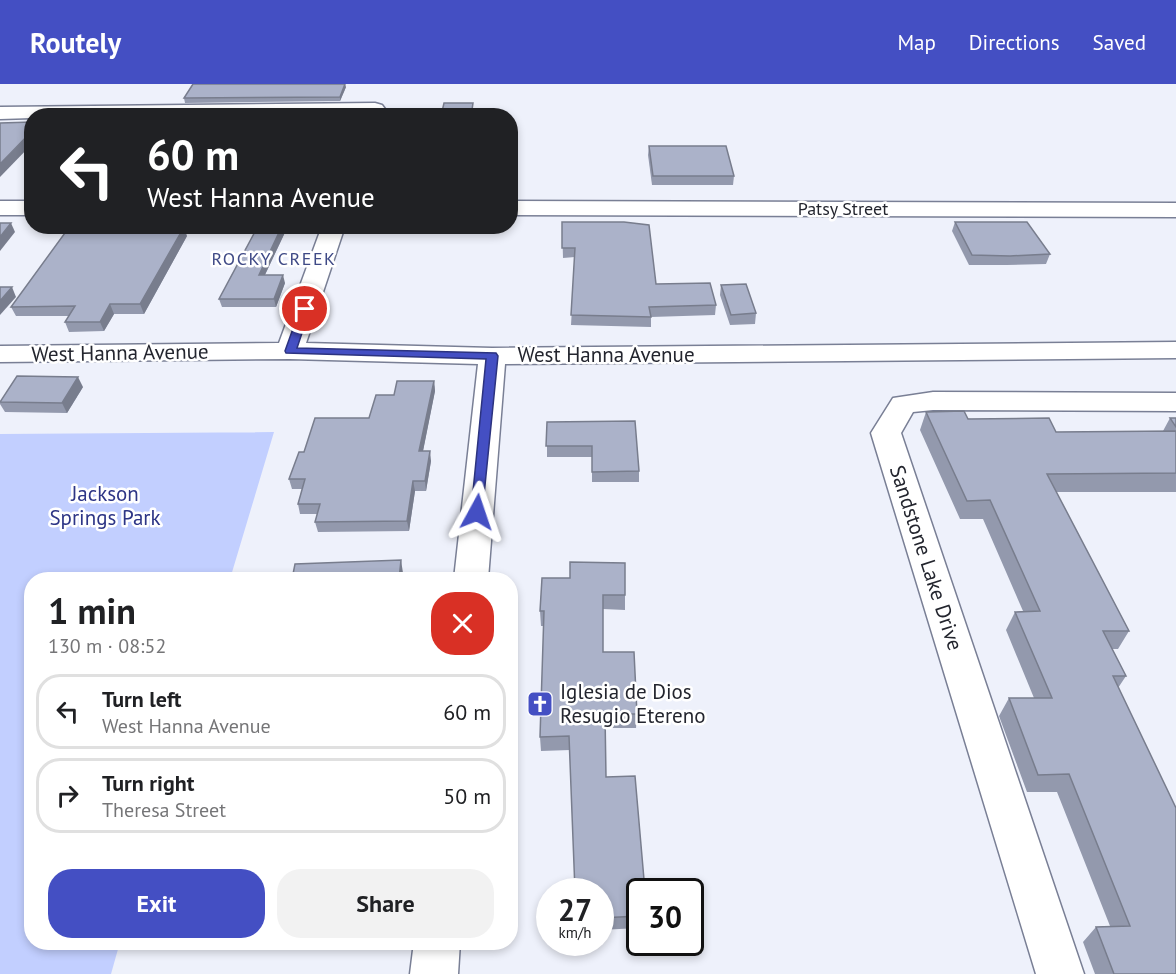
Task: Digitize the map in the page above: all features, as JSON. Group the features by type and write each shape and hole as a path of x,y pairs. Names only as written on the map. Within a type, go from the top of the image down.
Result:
{"street":[{"path":"269,108 377,106"},
{"path":"0,113 24,113"},
{"path":"0,208 24,208"},
{"name":"Patsy Street","path":"518,208 1176,210"},
{"path":"290,351 331,234"},
{"name":"West Hanna Avenue","path":"0,354 290,351 492,356 1176,350"},
{"path":"472,572 492,356"},
{"name":"Sandstone Lake Drive","path":"1060,974 886,433 903,404 923,402 1176,402"},
{"path":"434,974 436,950"}],"green space":[{"name":"Jackson Springs Park","path":"274,432 232,572 24,572 24,950 118,950 111,974 0,974 0,434"}],"building":[{"path":"193,84 345,84 340,97 184,98"},
{"path":"444,103 473,103 472,108 443,108"},
{"path":"24,122 24,139 0,164 0,123"},
{"path":"649,146 726,146 734,176 653,176"},
{"path":"562,222 624,222 649,225 656,284 710,283 716,305 649,307 651,317 571,315 575,248 562,248"},
{"path":"955,222 1027,222 1050,254 972,255"},
{"path":"0,223 11,223 0,237"},
{"path":"64,234 180,234 140,304 110,304 100,322 65,322 75,306 11,307"},
{"path":"254,234 278,234 259,275 283,275 274,299 219,299"},
{"path":"746,284 756,313 731,315 721,285"},
{"path":"0,287 12,287 0,301"},
{"path":"17,376 78,377 62,403 0,402"},
{"path":"397,381 434,381 419,451 430,451 425,481 413,481 407,521 315,522 320,504 298,504 305,479 289,479 299,452 304,452 315,418 369,418 376,395 394,395"},
{"path":"964,411 968,419 1049,418 1056,432 1176,431 1176,473 1047,474 1129,631 1103,631 1126,676 1113,676 1176,808 1176,974 1114,974 1096,927 1130,926 1069,774 1038,775 1009,698 1052,698 1015,612 1040,611 990,500 967,501 926,412"},
{"path":"1170,418 1176,418 1176,427"},
{"path":"635,421 639,471 592,472 592,446 546,446 547,422"},
{"path":"401,560 400,572 293,572 295,564"},
{"path":"570,562 625,563 625,595 603,595 603,652 634,652 637,714 605,714 606,777 635,776 644,878 626,878 626,917 614,917 614,878 574,878 569,736 540,737 544,611 540,611 542,578 570,578"}],"place":[{"name":"Iglesia de Dios Resugio Etereno","path":"540,704"}],"district":[{"name":"ROCKY CREEK","path":"274,259"}],"route":[{"path":"305,309 290,351 492,356 477,512"}]}
